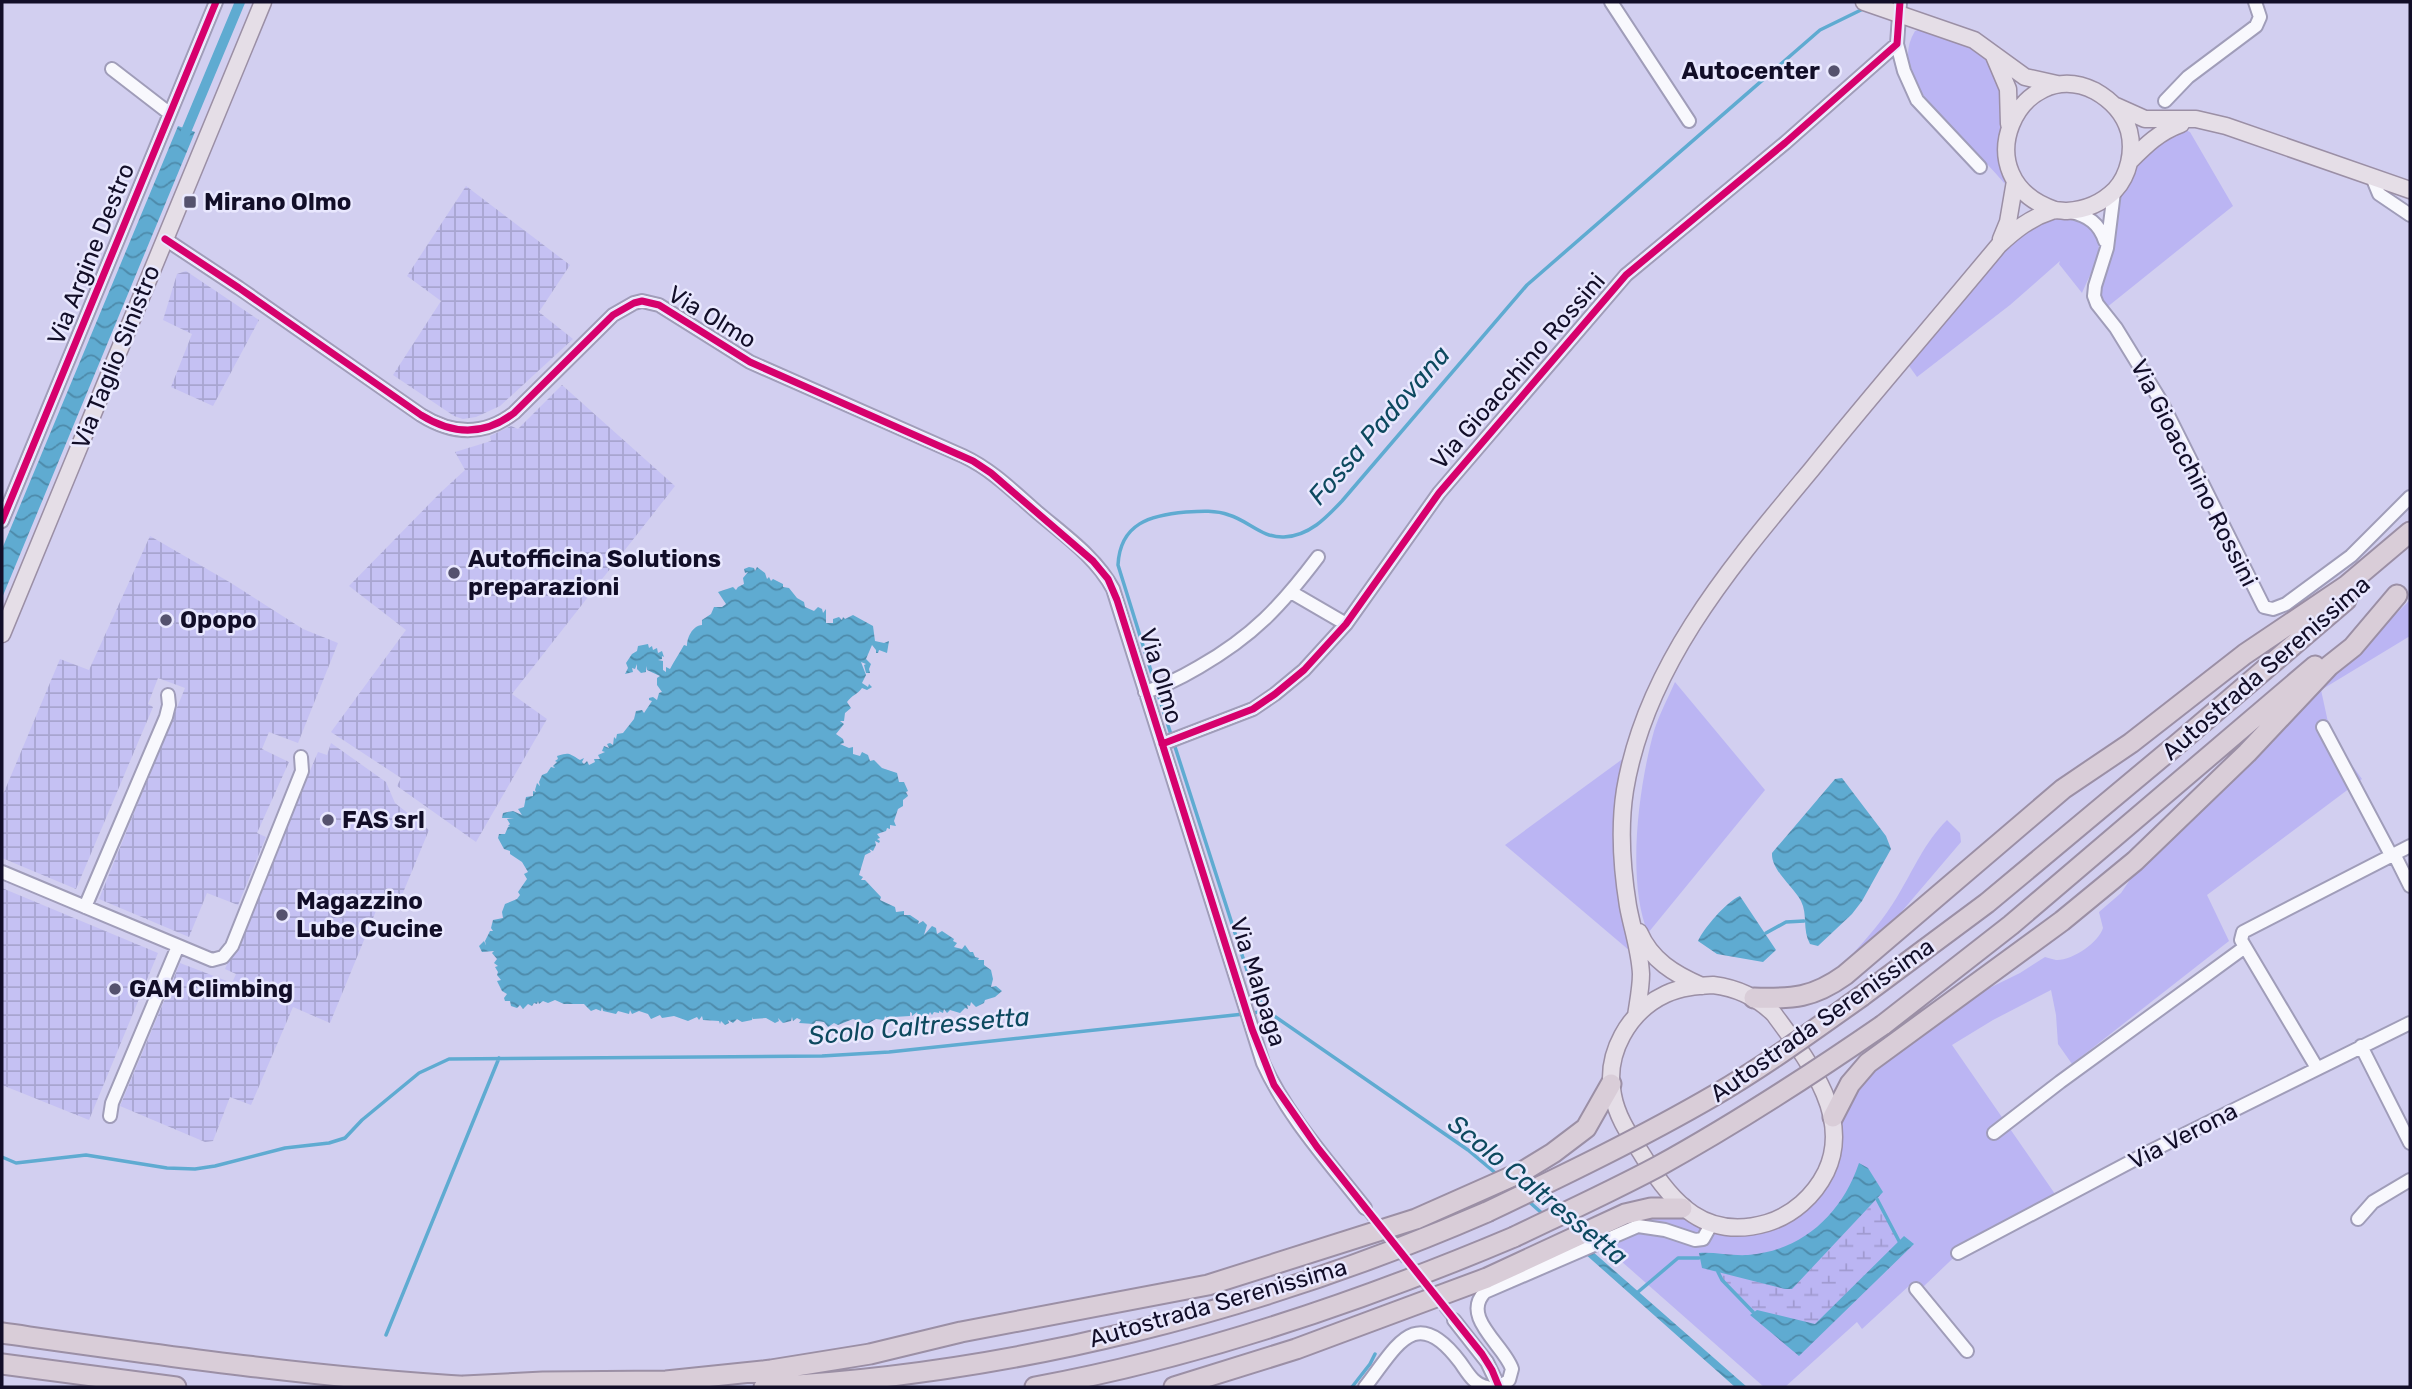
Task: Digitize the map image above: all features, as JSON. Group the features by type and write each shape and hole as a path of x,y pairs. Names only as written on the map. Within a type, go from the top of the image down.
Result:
{"highway":[{"path":"1754,998 1806,996 1845,975 2063,789 2131,743 2245,654 2346,586 2410,532"},
{"name":"Autostrada Serenissima","path":"764,1387 906,1375 1063,1347 1157,1325 1291,1287 1425,1239 1606,1156 1777,1056 1987,903 2410,545"},
{"path":"1833,1117 1850,1084 1868,1063 2062,921 2135,861 2247,753 2329,666 2353,647 2404,589"},
{"name":"Autostrada Serenissima","path":"1035,1387 1236,1339 1380,1291 1514,1237 1645,1173 1737,1121 1799,1083 1882,1025 2011,925 2404,589"},
{"path":"2,1333 269,1368 472,1387 543,1382 666,1381 771,1370 870,1354 961,1332 1208,1285 1416,1219 1522,1172 1553,1153 1586,1128 1611,1084"},
{"path":"1174,1387 1296,1349 1563,1250 1600,1234 1635,1211 1682,1208"},
{"path":"2,1364 176,1387"}],"main road":[{"name":"Via Taglio Sinistro","path":"2,634 263,2"},
{"path":"1872,4 1900,8 1974,40 2025,77 2090,89 2116,106 2146,119 2196,119 2226,126 2410,190"},
{"path":"1994,56 2008,89 2009,126 2006,154 2015,181 2032,199 2061,210"},
{"path":"2009,126 2018,110 2030,98 2046,89 2063,85"},
{"path":"1636,1016 1641,974 1623,866 1625,791 1634,748 1668,666 1721,582 1766,524 1998,245 2027,221 2061,210 2092,206 2114,192 2124,178 2130,161 2129,132 2116,106"},
{"path":"2130,161 2146,144 2165,130 2196,119"},
{"path":"1998,245 2008,222 2015,181"},
{"path":"1629,907 1642,940 1653,956 1677,974 1702,986"},
{"path":"1702,986 1734,989 1754,998 1765,1005 1784,1028 1821,1088 1833,1117 1835,1130 1832,1156 1821,1181 1805,1201 1783,1216 1758,1225 1731,1227 1712,1223 1682,1208 1656,1178 1623,1124 1615,1105 1611,1084 1617,1048 1636,1016 1665,994 1702,986"}],"street":[{"name":"Via Argine Destro","path":"2,521 216,2"},
{"path":"1611,2 1689,121"},
{"path":"2165,101 2188,77 2256,26 2260,17 2255,2"},
{"path":"1900,8 1897,44 1903,71 1917,100 1980,167"},
{"name":"Via Gioacchino Rossini","path":"1169,741 1253,709 1304,670 1346,624 1439,494 1626,275 1785,143 1897,44"},
{"path":"112,69 169,113"},
{"path":"2372,177 2379,194 2410,215"},
{"name":"Via Gioacchino Rossini","path":"2114,192 2107,248 2094,296 2162,402 2264,607 2273,609 2286,604 2351,556 2410,497"},
{"path":"2061,210 2085,215 2094,222 2102,232 2107,248"},
{"name":"Via Olmo","path":"165,239 421,415 438,425 455,430 482,430 507,418 620,310 642,301 667,308 750,362 963,456 991,473 1081,549 1108,579 1153,690 1169,741"},
{"path":"1153,690 1241,641 1274,612 1318,557"},
{"path":"1291,592 1346,624"},
{"path":"85,907 166,716 167,695"},
{"path":"2323,727 2410,886"},
{"name":"Via Malpaga","path":"1169,741 1259,1051 1274,1085 1317,1147 1365,1208"},
{"path":"2,872 212,960 223,957 232,946 302,771 301,757"},
{"path":"2317,1068 2241,940 2243,932 2410,846"},
{"path":"110,1116 112,1103 178,946"},
{"path":"1994,1133 2245,947"},
{"name":"Via Verona","path":"1958,1253 2149,1152 2410,1023"},
{"path":"2361,1046 2410,1143"},
{"path":"2358,1219 2373,1202 2410,1180"},
{"path":"1600,1234 1638,1226 1665,1230 1695,1240 1703,1239 1712,1223"},
{"path":"1454,1320 1487,1362 1499,1387 1509,1380 1511,1365 1478,1315 1480,1298 1494,1287 1563,1250"},
{"path":"1916,1289 1967,1351"},
{"path":"1365,1387 1401,1341 1414,1334 1423,1333 1446,1345 1472,1379 1487,1387"}],"shaded area":[{"path":"466,186 570,265 539,312 573,339 500,406 476,417 463,419 454,416 393,375 441,301 407,276"},
{"path":"186,271 259,320 213,406 171,387 192,334 163,320 177,274"},
{"path":"562,385 675,486 512,694 547,719 476,842 397,786 401,778 331,732 406,630 349,586 465,470 455,452 491,441 490,436 511,426 518,429"},
{"path":"150,536 303,629 338,643 298,743 269,732 262,749 289,762 257,833 266,837 238,905 207,893 189,937 99,899 185,688 158,678 148,704 153,707 76,889 2,858 2,797 60,659 89,670"},
{"path":"331,743 386,782 395,803 429,830 395,912 378,906 330,1023 293,1007 251,1105 230,1097 213,1141 205,1142 120,1106 180,963 232,983 236,974 225,969 318,752 327,755"},
{"path":"2,888 158,953 89,1120 2,1085"}],"green space":[{"path":"1927,27 1972,42 1998,70 2004,106 1999,149 2005,184 1920,91 1908,62 1909,46 1915,31"},
{"path":"2182,129 2190,132 2233,206 2106,308 2099,299 2113,203 2149,146"},
{"path":"2078,216 2090,222 2099,240 2096,261 2082,293 2059,264 2060,261 2010,305 1917,377 1907,363 2000,249 2044,218"},
{"path":"2410,600 2410,636 2321,690 2331,736 2362,779 2207,895 2229,941 2072,1064 2058,1044 2051,990 1952,1045 2055,1194 1972,1240 1923,1287 1911,1284 1862,1329 1857,1322 1785,1387 1764,1387 1587,1231 1625,1215 1678,1214 1719,1228 1792,1216 1840,1147 1842,1117 1854,1081 1969,998 2020,973 2045,957 2056,960 2070,957 2091,945 2103,928 2099,912 2121,893 2140,865"},
{"path":"1675,682 1765,790 1648,933 1641,911 1638,887 1637,832 1654,731"},
{"path":"1628,755 1630,951 1505,845"},
{"path":"1947,820 1960,833 1961,842 1886,930 1850,957 1887,913 1926,847"},
{"path":"1877,1199 1899,1241 1815,1324 1757,1310 1753,1312 1722,1280 1718,1272 1792,1289"}],"water":[{"path":"178,126 195,132 2,598 2,549"},
{"path":"749,567 755,571 757,567 765,573 767,579 769,577 771,581 773,579 789,588 804,602 805,607 814,611 818,607 823,613 826,609 826,623 853,615 873,626 875,641 889,641 887,653 879,650 876,653 872,645 866,659 871,664 870,673 866,673 866,664 861,662 866,675 862,683 872,687 867,690 862,688 847,702 851,708 845,713 844,721 840,721 844,724 836,734 843,739 844,743 840,744 853,747 853,754 860,756 862,752 868,755 870,761 874,760 882,768 897,773 899,782 904,782 908,791 903,806 898,809 894,821 896,826 890,825 890,829 877,834 880,841 875,841 873,851 869,849 871,852 865,855 859,875 863,877 861,880 865,880 881,897 880,900 895,907 896,912 904,911 904,915 910,915 919,921 918,924 923,921 927,925 924,935 932,926 936,928 937,934 942,931 954,939 957,943 954,947 962,949 965,945 978,960 984,960 984,965 991,970 991,987 996,986 1002,991 976,1007 971,1002 970,1006 967,1005 968,1009 965,1008 960,1013 950,1010 947,1013 944,1009 943,1013 939,1011 932,1015 930,1012 928,1016 918,1016 917,1012 912,1016 910,1012 910,1016 894,1017 891,1020 890,1016 888,1020 885,1016 884,1020 876,1019 867,1024 853,1019 828,1027 824,1022 799,1023 801,1020 797,1018 793,1021 792,1017 791,1021 783,1023 778,1018 779,1021 775,1023 766,1018 753,1017 752,1020 742,1022 737,1019 733,1023 728,1020 729,1023 725,1025 721,1021 720,1024 719,1021 703,1020 702,1016 699,1020 697,1017 688,1021 674,1016 662,1018 660,1015 651,1019 648,1014 639,1011 632,1014 630,1010 629,1014 618,1011 616,1014 603,1011 602,1007 601,1011 591,1011 584,1004 564,1004 555,1000 539,1004 538,1001 537,1004 528,1004 523,1009 520,1005 517,1008 511,1006 510,1001 505,1001 507,994 502,991 497,981 501,980 495,967 498,966 494,963 497,959 492,953 494,951 482,952 479,946 484,941 486,945 490,931 493,931 493,920 503,918 505,904 517,899 520,895 518,892 527,879 524,874 528,872 522,862 504,849 498,838 499,834 505,834 510,827 507,819 514,818 502,818 503,813 513,811 522,815 518,809 524,807 526,797 533,796 533,791 536,792 542,775 551,767 555,768 553,766 557,762 557,756 568,754 580,760 584,758 582,762 584,764 587,761 589,765 595,762 594,759 600,759 598,755 605,752 602,751 604,746 609,748 607,744 613,745 614,737 616,739 617,734 623,733 634,719 636,711 642,710 644,713 652,701 649,698 657,700 662,692 657,685 657,678 660,676 647,670 646,666 646,672 641,673 637,664 635,669 632,668 633,672 625,674 628,668 626,663 638,646 648,644 653,650 657,648 658,653 662,651 664,657 658,660 663,661 663,670 666,672 666,667 670,669 684,645 687,646 693,630 702,625 702,620 711,614 714,607 726,604 718,592 733,587 736,590 744,584 743,578 748,572 745,573 744,569"},
{"path":"1842,778 1886,836 1891,849 1862,901 1818,946 1810,944 1801,901 1775,866 1772,853 1835,779"},
{"path":"1740,896 1776,950 1763,962 1717,954 1698,941 1716,916"},
{"path":"1859,1163 1868,1168 1883,1192 1792,1289 1702,1268 1699,1253 1748,1255 1768,1252 1802,1238 1831,1213 1852,1181"},
{"path":"1904,1236 1914,1244 1799,1356 1750,1315 1757,1310 1815,1324"},
{"path":"1592,1251 1747,1387 1735,1387 1584,1253"}],"waterway":[{"path":"182,141 240,2"},
{"name":"Fossa Padovana","path":"1155,684 1118,565 1120,551 1131,531 1150,519 1197,511 1224,513 1276,537 1293,536 1309,530 1342,501 1527,285 1820,30 1865,8"},
{"name":"Fossa Padovana","path":"1157,691 1254,992 1267,1011"},
{"path":"1766,933 1786,922 1804,921"},
{"name":"Scolo Caltressetta","path":"1252,1013 1267,1011 1468,1150 1499,1176"},
{"name":"Scolo Caltressetta","path":"2,1157 16,1163 86,1155 167,1168 195,1169 285,1148 329,1143 345,1138 362,1120 419,1073 449,1059 822,1056 889,1052 1244,1014"},
{"path":"386,1335 499,1058"},
{"name":"Scolo Caltressetta","path":"1526,1199 1544,1215"},
{"path":"1877,1199 1899,1241"},
{"path":"1638,1292 1678,1258 1699,1258"},
{"path":"1718,1272 1722,1280 1753,1312"},
{"path":"1352,1387 1375,1354"}],"tunnel":[{"path":"1365,1208 1454,1320"}],"cycle path":[{"path":"2,521 216,2"},
{"path":"1162,744 1253,709 1304,670 1346,624 1439,493 1626,275 1785,143 1897,44 1900,2"},
{"path":"165,239 421,415 445,426 480,429 503,421 613,315 642,301 659,305 750,362 973,461 991,473 1093,561 1108,579 1117,600 1252,1029 1274,1085 1317,1147 1482,1354 1499,1387"}],"place":[{"name":"Autocenter","path":"1834,71"},
{"name":"Mirano Olmo","path":"190,202"},
{"name":"Autofficina Solutions preparazioni","path":"454,573"},
{"name":"Opopo","path":"166,620"},
{"name":"FAS srl","path":"328,820"},
{"name":"Magazzino Lube Cucine","path":"282,915"},
{"name":"GAM Climbing","path":"115,989"}]}
